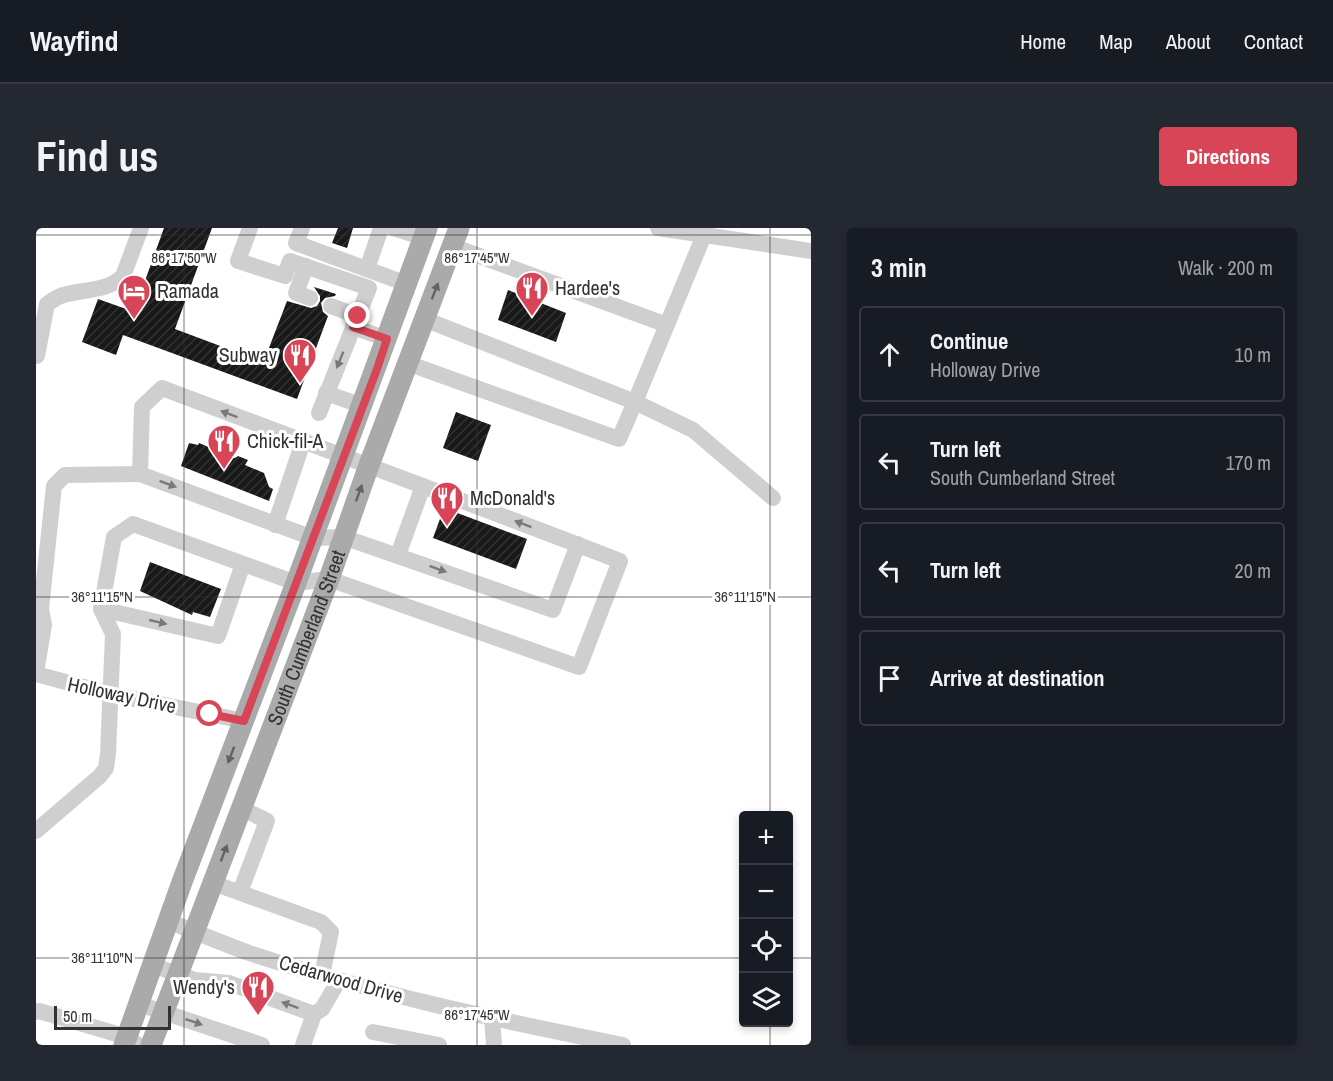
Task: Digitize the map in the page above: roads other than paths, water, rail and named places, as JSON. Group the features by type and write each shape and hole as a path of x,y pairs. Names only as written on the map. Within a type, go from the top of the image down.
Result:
{"main road":[{"name":"South Cumberland Street","path":"130,1043 139,1004 168,921 426,233"},
{"name":"South Cumberland Street","path":"151,1045 329,579 369,465 455,237"}],"street":[{"path":"37,356 47,304 62,295 87,291 117,282 123,276 141,228"},
{"path":"250,228 238,261 285,276 299,236 367,269 407,284"},
{"path":"367,269 381,228"},
{"path":"393,228 426,233"},
{"path":"658,228 704,235 741,234 811,251"},
{"path":"408,363 619,439 704,235"},
{"path":"455,237 667,326"},
{"path":"290,261 369,288 319,413"},
{"path":"306,266 297,293 310,298"},
{"path":"331,306 387,339"},
{"path":"424,320 635,402 693,430 772,498"},
{"path":"36,831 87,788 106,768 113,634 101,609 114,537 133,524 296,583 329,579 579,667 620,561 162,388 142,407 140,474"},
{"path":"326,393 363,406"},
{"path":"274,525 303,442"},
{"path":"36,674 44,625 41,609 42,555 54,486 65,475 140,474 313,538 343,537 553,610 578,544"},
{"path":"398,555 423,486"},
{"path":"101,609 218,636 243,564"},
{"name":"Holloway Drive","path":"36,674 110,694 244,721"},
{"path":"240,892 267,820 241,808"},
{"path":"213,883 321,922 331,933 322,975"},
{"name":"Cedarwood Drive","path":"168,921 248,952 339,980 492,1018 623,1045"},
{"path":"152,965 195,980 229,983 314,1014"},
{"path":"303,1045 314,1014 322,1009 339,980"},
{"path":"139,1004 262,1045"},
{"path":"36,1012 39,1011 130,1043"},
{"path":"492,1018 494,1045"},
{"path":"373,1032 439,1045"}],"place":[{"name":"Hardee's","path":"532,317"},
{"name":"Ramada","path":"134,320"},
{"name":"Subway","path":"300,384"},
{"name":"Chick-fil-A","path":"224,470"},
{"name":"McDonald's","path":"447,527"},
{"name":"Wendy's","path":"258,1016"}]}
